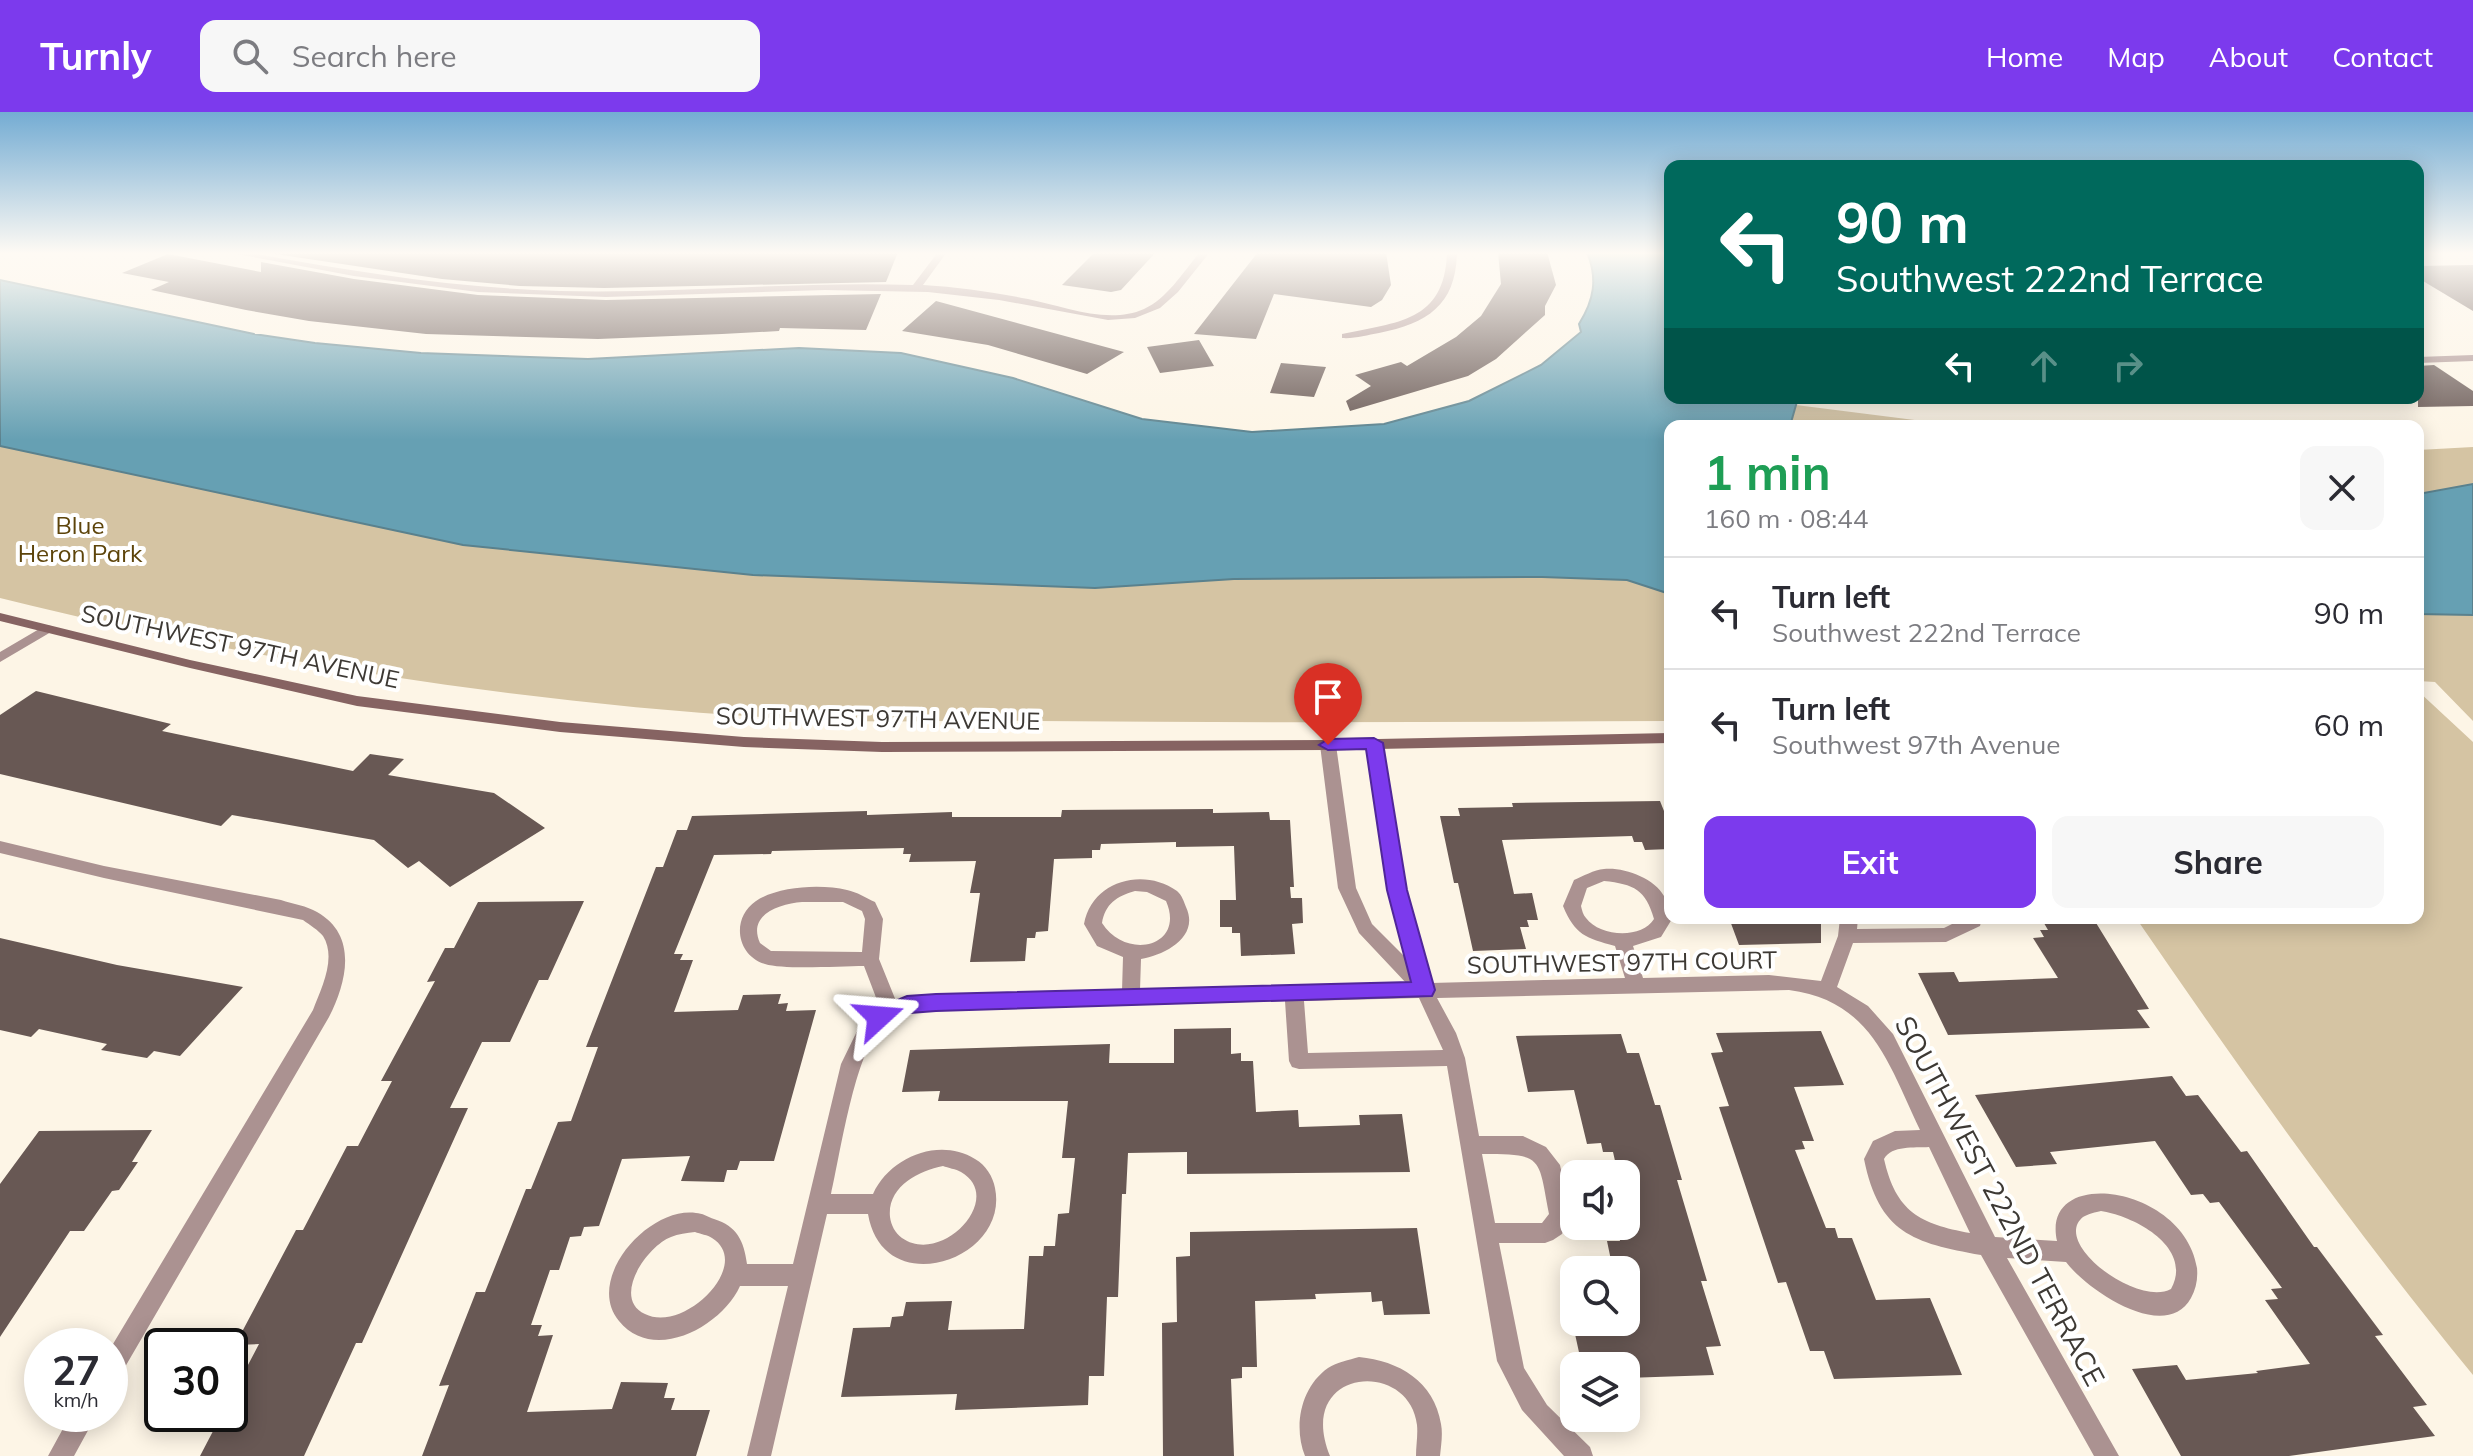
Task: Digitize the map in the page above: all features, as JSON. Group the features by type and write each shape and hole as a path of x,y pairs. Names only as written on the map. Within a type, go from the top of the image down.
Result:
{"street":[{"path":"1090,315 1132,315"},
{"path":"1346,336 1394,328 1423,315"},
{"path":"2424,360 2473,358"},
{"name":"SOUTHWEST 97TH AVENUE","path":"0,617 357,701 621,733 838,746 1328,745 1664,738"},
{"path":"0,658 46,629"},
{"path":"1374,743 1397,890 1424,990 1455,1058 1509,1361 1531,1407 1581,1456"},
{"path":"1328,745 1347,888 1365,928 1424,990"},
{"path":"0,847 104,872 298,911 328,929 334,939 338,957 336,974 322,1012 128,1341"},
{"path":"1603,875 1618,876 1646,887 1656,897 1663,918 1659,928 1650,936 1623,942 1594,933 1575,914 1572,903 1580,884 1603,875"},
{"path":"1135,885 1163,890 1180,906 1180,929 1161,947 1132,953 1105,944 1097,935 1094,913 1099,903 1121,888 1135,885"},
{"path":"759,1456 856,1049 870,1024 890,1010 870,959 874,919 869,907 858,900 827,896 773,900 764,903 751,916 749,942 756,952 769,958 870,959"},
{"path":"1827,989 1848,927 1946,935 1968,924"},
{"path":"1623,942 1637,987"},
{"path":"1131,996 1132,953"},
{"name":"SOUTHWEST 97TH COURT","path":"890,1010 922,1003 1131,996 1769,982 1827,989"},
{"name":"SOUTHWEST 222ND TERRACE","path":"1827,989 1848,1000 1869,1017 1886,1040 1988,1246 2107,1456"},
{"path":"1294,994 1299,1061 1455,1058"},
{"path":"1935,1138 1895,1140 1880,1147 1874,1159 1886,1195 1902,1220 1918,1230 1988,1246 2037,1252 2071,1252"},
{"path":"1470,1145 1523,1145 1539,1153 1550,1165 1560,1215 1554,1227 1545,1233 1485,1233"},
{"path":"926,1159 959,1159 972,1166 982,1177 987,1191 987,1206 981,1223 969,1238 952,1249 933,1254 914,1254 897,1248 885,1236 879,1221 879,1204 896,1176 926,1159"},
{"path":"2085,1203 2119,1203 2147,1216 2172,1236 2188,1270 2187,1286 2178,1298 2163,1304 2144,1304 2122,1298 2083,1270 2071,1252 2066,1235 2067,1221 2074,1210 2085,1203"},
{"path":"818,1204 879,1204"},
{"path":"678,1224 711,1224 724,1232 733,1243 736,1258 734,1275 726,1293 710,1309 692,1321 671,1328 651,1328 634,1321 624,1308 620,1293 622,1274 631,1257 660,1231 678,1224"},
{"path":"734,1275 801,1275"},
{"path":"1318,1456 1309,1429 1321,1390 1335,1377 1353,1370 1372,1368 1390,1372 1407,1383 1421,1399 1430,1418 1432,1438 1428,1456"},
{"path":"60,1456 74,1432"}],"green space":[{"path":"1796,405 1915,420 1792,420"},
{"name":"Blue Heron Park","path":"0,446 463,545 753,575 1095,588 1234,579 1542,577 1627,580 1664,592 1664,721 873,721 677,711 384,676 191,641 0,598"},
{"path":"2473,447 2473,484 2424,493 2424,450"},
{"path":"2424,614 2473,615 2473,721 2435,682 2424,681"},
{"path":"2424,697 2473,742 2473,1375 2385,1264 2217,1035 2140,924 2424,924"}],"water":[{"path":"0,315 163,315 254,334 421,353 588,359 799,348 901,353 1013,378 1142,419 1252,432 1384,424 1469,401 1541,365 1581,332 1579,324 1584,315 1664,315 1664,404 1796,404 1792,420 1664,420 1664,592 1627,580 1542,577 1234,579 1095,588 753,575 463,545 0,446"},
{"path":"2473,484 2473,615 2424,614 2424,493"}],"building":[{"path":"273,315 872,315 866,330 780,328 779,331 598,339 426,334"},
{"path":"920,315 987,315 1124,352 1087,374 988,345 902,331"},
{"path":"1209,315 1266,315 1256,339 1194,334"},
{"path":"1545,315 1496,359 1468,376 1350,411 1346,401 1371,386 1355,375 1401,362 1407,366 1456,337 1481,316"},
{"path":"1199,340 1214,366 1160,373 1147,347"},
{"path":"1281,363 1326,367 1314,397 1270,393"},
{"path":"2434,365 2473,391 2473,406 2418,407 2418,404 2424,404 2424,366"},
{"path":"36,691 171,724 162,731 353,771 370,754 404,759 388,775 494,793 545,828 450,887 419,861 408,868 374,840 232,815 221,826 0,774 0,715"},
{"path":"1660,801 1664,811 1664,849 1645,850 1642,842 1634,842 1632,836 1502,840 1514,894 1532,893 1538,920 1527,920 1529,927 1520,927 1526,949 1473,951 1440,816 1460,816 1458,808 1513,807 1512,803"},
{"path":"1213,809 1213,813 1269,812 1270,820 1290,820 1294,887 1290,887 1291,898 1302,898 1303,923 1292,924 1295,954 1241,956 1240,933 1232,933 1232,927 1220,927 1220,900 1236,900 1234,846 1176,847 1176,842 1101,844 1100,850 1092,850 1092,858 1054,859 1048,931 1036,932 1035,938 1027,938 1025,961 970,962 980,893 970,893 976,861 909,862 911,854 903,854 904,848 714,855 674,954 683,954 680,960 693,960 674,1012 738,1010 743,995 781,994 778,1004 788,1003 786,1011 816,1010 774,1161 740,1161 737,1170 727,1170 724,1182 681,1181 690,1156 622,1159 599,1226 584,1227 581,1236 570,1237 559,1270 550,1270 531,1325 542,1325 538,1336 553,1335 527,1412 612,1409 621,1382 668,1383 664,1398 675,1398 671,1410 710,1410 696,1456 422,1456 449,1385 439,1386 476,1292 485,1292 526,1189 531,1189 558,1122 571,1121 598,1047 586,1047 656,867 663,867 677,830 687,830 692,816 867,811 867,815 952,812 952,817 1061,817 1062,810"},
{"path":"584,901 548,980 539,980 510,1042 482,1042 450,1108 468,1108 362,1343 356,1343 304,1456 200,1456 213,1432 248,1432 248,1365 259,1344 248,1344 248,1328 244,1328 296,1230 303,1230 347,1146 358,1146 392,1081 381,1081 435,981 427,982 445,948 454,948 478,902"},
{"path":"1731,924 1821,924 1821,943 1739,945"},
{"path":"2044,924 2097,924 2149,1009 2137,1010 2150,1028 1948,1035 1918,973 1954,972 1959,982 2058,978 2033,938 2044,937 2040,930 2048,930"},
{"path":"0,938 117,965 243,987 180,1056 154,1051 147,1058 101,1050 107,1044 39,1029 31,1037 0,1030"},
{"path":"1231,1028 1231,1054 1241,1053 1241,1061 1253,1061 1256,1112 1298,1110 1299,1127 1360,1125 1359,1115 1402,1114 1410,1172 1187,1174 1187,1152 1128,1153 1126,1194 1122,1194 1118,1297 1107,1297 1104,1376 1089,1376 1088,1405 955,1410 957,1394 841,1397 853,1328 890,1327 892,1317 903,1316 906,1302 952,1301 948,1330 1024,1329 1029,1256 1043,1256 1044,1246 1055,1246 1058,1214 1069,1213 1075,1158 1062,1158 1068,1101 938,1101 940,1091 902,1092 910,1050 1110,1044 1109,1063 1174,1063 1174,1029"},
{"path":"1821,1031 1844,1085 1794,1087 1814,1141 1802,1141 1805,1149 1795,1150 1826,1228 1835,1228 1838,1238 1852,1238 1876,1300 1930,1298 1962,1375 1834,1379 1824,1351 1810,1351 1786,1282 1778,1283 1719,1107 1729,1106 1711,1053 1723,1052 1716,1033"},
{"path":"1621,1034 1627,1053 1639,1053 1655,1105 1660,1105 1682,1180 1677,1180 1707,1281 1701,1281 1721,1346 1706,1347 1714,1375 1640,1378 1640,1352 1579,1352 1575,1336 1640,1336 1640,1256 1610,1256 1607,1241 1640,1240 1640,1160 1615,1160 1613,1152 1603,1152 1601,1143 1587,1144 1574,1090 1528,1092 1516,1036"},
{"path":"2172,1076 2186,1096 2198,1095 2241,1152 2247,1151 2314,1247 2383,1335 2375,1336 2427,1405 2413,1407 2435,1436 2289,1456 2181,1456 2132,1369 2177,1365 2186,1380 2310,1364 2265,1300 2278,1299 2271,1289 2282,1288 2219,1202 2210,1203 2203,1194 2191,1195 2155,1141 2050,1152 2057,1164 2016,1167 1975,1095"},
{"path":"152,1130 132,1162 138,1162 119,1190 112,1191 84,1231 70,1231 0,1337 0,1184 39,1131"},
{"path":"1417,1228 1430,1314 1384,1315 1382,1301 1372,1302 1371,1292 1315,1294 1316,1299 1255,1301 1257,1367 1242,1367 1242,1378 1231,1379 1234,1456 1163,1456 1162,1323 1177,1322 1176,1257 1190,1256 1190,1232"}],"route":[{"path":"879,1017 907,1005 936,1003 1424,990 1397,890 1374,743 1328,745"}]}
